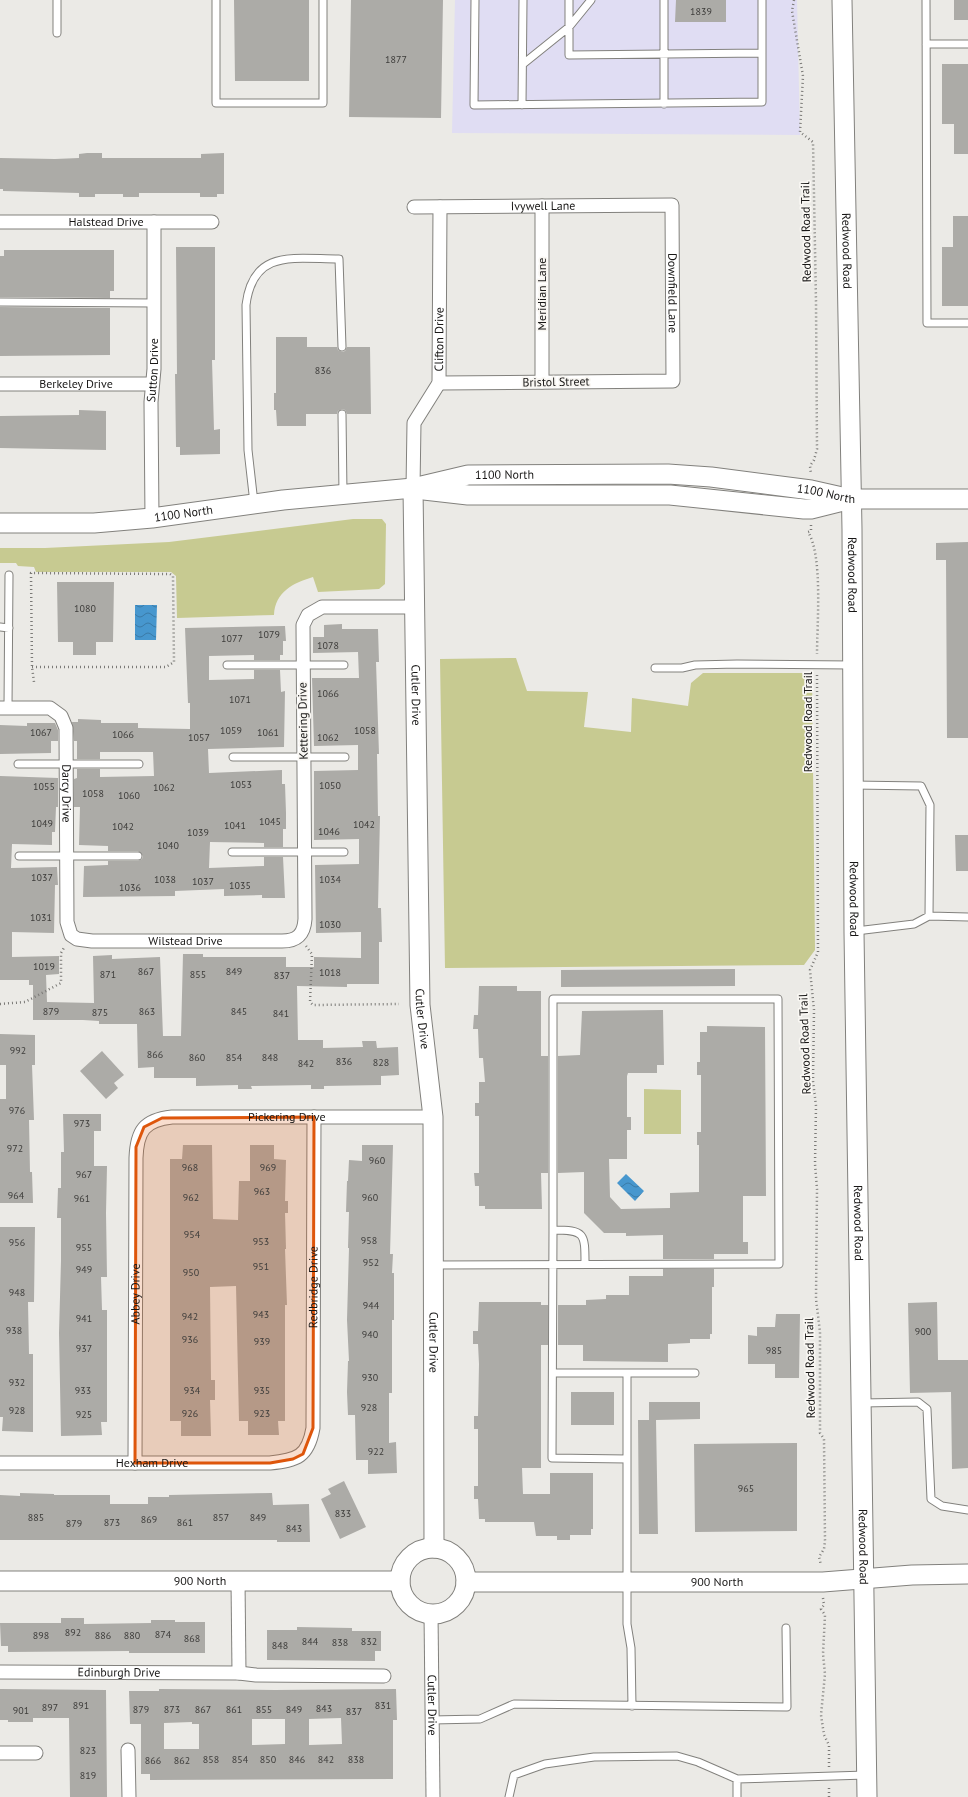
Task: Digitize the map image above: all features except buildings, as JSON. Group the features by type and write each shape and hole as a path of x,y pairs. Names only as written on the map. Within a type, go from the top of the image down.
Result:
{"street":[{"name":"Redwood Road","path":"842,0 851,499 854,932 867,1797"},
{"name":"Ivywell Lane","path":"414,207 672,205"},
{"name":"Downfield Lane","path":"672,205 673,381"},
{"name":"Meridian Lane","path":"542,206 542,382"},
{"name":"Clifton Drive","path":"413,488 414,423 440,383 440,207"},
{"name":"Halstead Drive","path":"0,222 212,222"},
{"name":"Sutton Drive","path":"152,518 151,402 154,303 154,222"},
{"name":"Bristol Street","path":"440,383 673,381"},
{"name":"Berkeley Drive","path":"0,384 152,384"},
{"name":"1100 North","path":"0,523 94,523 152,518 254,505 413,488 468,475 668,474 811,490 851,499 968,499"},
{"name":"Cutler Drive","path":"413,488 420,1005 433,1117 434,1548"},
{"name":"Kettering Drive","path":"300,936 303,932 305,919 302,665 303,625 308,615 322,607 415,607"},
{"name":"Darcy Drive","path":"4,708 43,707 56,711 64,721 66,728 67,922 71,936"},
{"name":"Wilstead Drive","path":"71,936 77,939 92,941 282,941 295,940 300,936"},
{"name":"Pickering Drive","path":"144,1126 153,1121 172,1117 433,1117"},
{"name":"Redbridge Drive","path":"303,1454 308,1447 313,1428 314,1117"},
{"name":"Abbey Drive","path":"135,1463 136,1158 139,1136 144,1126"},
{"name":"Hexham Drive","path":"0,1463 270,1463 293,1460 303,1454"},
{"path":"434,1548 446,1551 457,1558 466,1573 466,1582 465,1591 455,1605 448,1610 431,1613 422,1611 408,1602 400,1581 406,1563 411,1557 422,1550 434,1548"},
{"name":"900 North","path":"466,1582 822,1582 912,1575 968,1574"},
{"name":"900 North","path":"0,1581 400,1581"},
{"path":"238,1581 239,1673"},
{"name":"Cutler Drive","path":"431,1613 433,1797"},
{"name":"Edinburgh Drive","path":"0,1672 239,1673 256,1675 384,1676"},
{"path":"128,1750 129,1797"},
{"path":"0,1753 36,1753"}],"lane":[{"path":"57,0 57,33"},
{"path":"216,0 216,103 323,103 323,0"},
{"path":"475,0 474,105 762,102 762,0"},
{"path":"522,105 523,0"},
{"path":"569,0 569,55 762,53"},
{"path":"523,64 569,27 591,0"},
{"path":"664,0 664,104"},
{"path":"926,0 928,323 968,323"},
{"path":"926,44 968,44"},
{"path":"254,505 248,468 246,305 250,283 256,273 265,265 276,261 339,259 342,347"},
{"path":"0,302 154,303"},
{"path":"342,414 343,495"},
{"path":"4,708 9,628 9,576"},
{"path":"0,627 9,628"},
{"path":"654,668 682,668 695,665 729,664 853,665"},
{"path":"227,665 344,665"},
{"path":"233,757 345,757"},
{"path":"18,764 139,764"},
{"path":"853,785 921,786 930,805 929,916"},
{"path":"232,852 344,852"},
{"path":"19,856 138,856"},
{"path":"854,932 914,924 929,916 968,917"},
{"path":"433,1264 553,1264 779,1264 778,999 553,999 553,1230 553,1264 553,1373 552,1458 627,1459"},
{"path":"553,1230 573,1231 582,1236 585,1244 585,1264"},
{"path":"553,1373 695,1373"},
{"path":"627,1373 627,1582 632,1706"},
{"path":"860,1403 918,1402 927,1409 932,1499 942,1506 968,1510"},
{"path":"432,1720 480,1719 514,1704 787,1707 786,1628"},
{"path":"509,1797 514,1775 545,1764 594,1757 677,1756 698,1762 736,1778 866,1775"},
{"path":"736,1778 737,1797"}],"path":[{"name":"Redwood Road Trail","path":"794,0 792,11 803,76 800,132 813,142 816,302 816,449 814,460 810,466 811,468"},
{"name":"Redwood Road Trail","path":"811,531 808,532 815,549 817,566 818,952 810,970 814,1010 813,1081 816,1106 816,1299 820,1332 820,1433 824,1439 825,1542 824,1549 819,1557 821,1559"},
{"path":"32,667 166,667 174,662 173,576 170,574 31,573 32,667 34,682"},
{"path":"0,1004 25,1002 61,983 61,953"},
{"path":"312,954 310,1002 313,1005 399,1004"},
{"path":"824,1605 821,1609 824,1615 822,1654 825,1674 820,1715 824,1735 829,1745 829,1797"}],"highlighted area":[{"path":"314,1117 313,1428 303,1454 293,1459 270,1463 135,1463 136,1147 144,1127 162,1118"}],"shaded area":[{"path":"455,0 797,0 800,135 452,133"}],"green space":[{"path":"353,519 382,519 386,524 385,584 379,589 318,592 313,577 299,582 286,590 278,600 274,615 177,618 176,576 171,572 36,572 34,567 18,566 16,563 0,563 0,548 45,548 169,542"},
{"path":"516,658 527,691 588,692 584,727 631,732 632,698 688,706 691,683 703,673 812,673 815,950 804,965 445,968 440,659"},
{"path":"644,1089 681,1090 681,1134 644,1134"}],"water":[{"path":"135,605 157,605 156,640 135,640"},
{"path":"626,1174 644,1191 635,1201 617,1183"}]}
